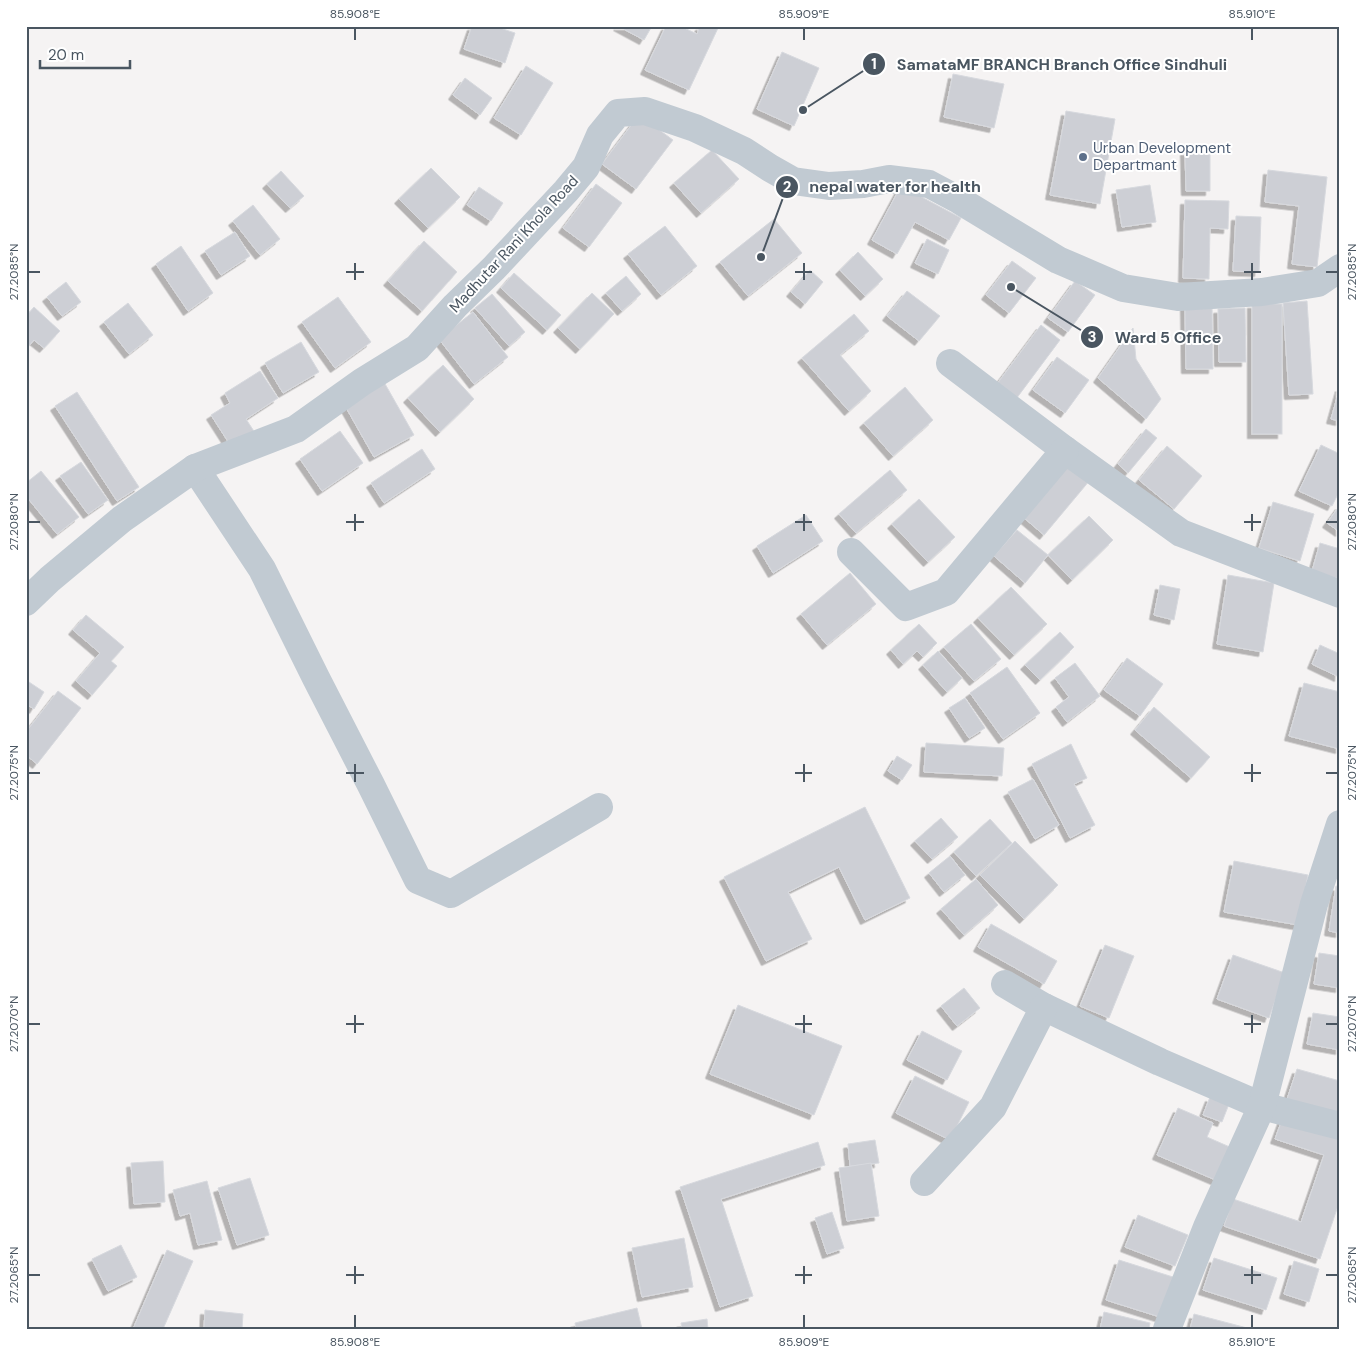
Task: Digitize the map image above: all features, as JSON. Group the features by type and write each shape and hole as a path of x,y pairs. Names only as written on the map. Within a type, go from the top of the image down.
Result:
{"street":[{"name":"Madhutar Rani Khola Road","path":"26,602 50,579 122,519 196,468 296,429 362,382 417,348 566,191 586,167 600,135 618,113 645,110 695,128 744,151 793,181 829,186 863,184 889,179 929,184 1058,260 1123,288 1178,297 1262,292 1318,283 1340,268"},
{"path":"950,363 1065,450 1181,533 1340,594"},
{"path":"851,552 906,607 946,592 1065,450"},
{"path":"196,468 262,568 418,880 451,894 599,807"},
{"path":"1167,1329 1206,1227 1262,1106 1314,904 1340,824"},
{"path":"1005,984 1044,1008 1160,1062 1262,1106 1340,1126"},
{"path":"924,1182 992,1107 1044,1008"}],"building":[{"path":"472,26 494,26 515,33 505,63 464,49"},
{"path":"618,26 652,26 644,40"},
{"path":"666,26 680,26 697,34 700,26 719,26 689,90 645,70"},
{"path":"782,52 819,68 794,126 757,109"},
{"path":"526,66 553,83 521,135 494,118"},
{"path":"953,74 1004,84 994,128 944,117"},
{"path":"465,78 492,98 480,115 453,95"},
{"name":"Urban Development Departmant","path":"1066,111 1115,119 1100,204 1050,195"},
{"path":"639,115 673,140 636,189 602,164"},
{"path":"712,150 739,179 701,213 674,183"},
{"path":"1185,151 1210,151 1210,191 1186,191"},
{"path":"431,168 460,197 428,228 399,199"},
{"path":"1268,170 1327,177 1317,267 1292,264 1299,206 1265,202"},
{"path":"281,171 304,196 290,208 267,184"},
{"path":"596,184 622,203 589,247 563,228"},
{"path":"1150,185 1156,222 1122,227 1116,190"},
{"path":"901,186 961,218 949,240 915,222 897,254 872,240"},
{"path":"479,187 503,203 491,221 467,205"},
{"path":"1185,200 1229,201 1228,229 1210,228 1209,279 1183,278"},
{"path":"253,205 280,239 260,255 233,221"},
{"path":"1236,216 1261,217 1259,272 1233,271"},
{"path":"774,219 802,253 748,296 720,262"},
{"path":"665,226 697,266 661,295 628,254"},
{"path":"235,232 250,256 221,275 205,251"},
{"path":"927,239 949,250 938,274 915,263"},
{"path":"424,241 457,272 422,311 388,281"},
{"path":"181,246 213,293 188,311 156,264"},
{"path":"858,252 883,279 865,296 840,270"},
{"path":"1012,261 1036,278 1009,313 986,295"},
{"path":"810,270 823,282 805,304 791,292"},
{"path":"514,273 561,315 547,330 501,288"},
{"path":"626,276 641,294 622,311 606,293"},
{"path":"1075,281 1095,295 1068,332 1048,318"},
{"path":"66,282 81,302 62,316 47,297"},
{"path":"907,291 940,316 919,341 887,316"},
{"path":"592,293 614,314 580,349 558,328"},
{"path":"492,294 525,332 509,346 475,308"},
{"path":"338,297 371,342 335,368 302,322"},
{"path":"1307,301 1313,394 1289,395 1283,303"},
{"path":"128,303 153,335 129,354 104,322"},
{"path":"1252,304 1282,304 1282,434 1252,434"},
{"path":"1212,305 1213,369 1186,369 1185,306"},
{"path":"34,307 60,331 44,348 34,340 26,349 26,316"},
{"path":"1245,308 1246,362 1219,362 1218,309"},
{"path":"473,312 508,357 474,384 439,339"},
{"path":"854,314 869,331 840,355 871,391 849,411 802,358"},
{"path":"1041,325 1060,340 1016,399 997,384"},
{"path":"1133,328 1136,359 1161,399 1146,419 1098,378"},
{"path":"301,342 319,372 283,393 265,363"},
{"path":"1057,357 1089,380 1065,413 1033,390"},
{"path":"443,365 474,399 440,432 408,398"},
{"path":"260,371 278,398 246,419 259,439 236,454 211,415 230,403 225,393"},
{"path":"384,382 414,435 374,457 344,404"},
{"path":"905,387 933,420 893,456 864,423"},
{"path":"1340,387 1340,421 1331,419"},
{"path":"77,392 139,487 117,501 55,406"},
{"path":"1146,429 1157,438 1128,473 1118,464"},
{"path":"340,431 363,463 322,491 300,459"},
{"path":"1321,445 1340,454 1340,490 1332,506 1299,491"},
{"path":"1167,446 1202,476 1174,509 1139,480"},
{"path":"422,449 435,469 384,503 371,483"},
{"path":"81,462 108,500 88,514 60,476"},
{"path":"1069,462 1090,480 1044,535 1023,517"},
{"path":"890,470 907,490 856,533 839,514"},
{"path":"41,471 79,517 57,534 26,496 26,483"},
{"path":"919,499 955,537 928,562 892,524"},
{"path":"1273,502 1314,514 1300,561 1259,548"},
{"path":"1340,505 1340,532 1327,523"},
{"path":"806,515 823,541 773,573 757,546"},
{"path":"1089,516 1113,540 1072,580 1048,555"},
{"path":"1017,530 1048,555 1025,583 994,556"},
{"path":"1320,543 1340,549 1340,579 1312,571"},
{"path":"850,573 876,604 827,645 801,614"},
{"path":"1228,575 1274,583 1263,652 1217,644"},
{"path":"1160,585 1180,589 1174,620 1154,615"},
{"path":"1011,587 1047,624 1014,655 978,618"},
{"path":"86,615 124,647 111,661 117,666 92,695 76,681 100,653 73,630"},
{"path":"919,624 937,643 923,657 917,651 903,664 891,650"},
{"path":"971,624 1001,659 974,681 944,647"},
{"path":"1060,632 1074,647 1040,680 1025,665"},
{"path":"1320,645 1340,654 1339,677 1312,664"},
{"path":"938,651 962,678 947,692 923,665"},
{"path":"1127,658 1163,684 1140,716 1104,690"},
{"path":"1075,663 1100,696 1067,722 1056,707 1069,697 1055,678"},
{"path":"1007,667 1040,713 1003,739 970,693"},
{"path":"26,680 44,692 34,709 26,704"},
{"path":"1304,683 1340,692 1340,718 1337,727 1340,728 1340,749 1289,736"},
{"path":"58,691 81,708 37,764 26,755 26,732"},
{"path":"965,698 985,728 969,738 949,708"},
{"path":"1154,707 1210,757 1191,778 1135,730"},
{"path":"926,743 1004,748 1002,776 924,772"},
{"path":"1071,744 1087,778 1074,784 1095,825 1070,838 1032,764"},
{"path":"897,756 912,765 902,780 888,771"},
{"path":"1033,779 1059,825 1035,839 1008,792"},
{"path":"865,807 910,898 865,920 839,867 788,892 812,939 766,961 724,877"},
{"path":"941,818 958,837 932,859 915,841"},
{"path":"990,819 1012,843 976,876 954,852"},
{"path":"1015,841 1058,885 1024,919 980,875"},
{"path":"950,856 965,875 944,892 929,873"},
{"path":"1234,861 1308,875 1298,925 1224,912"},
{"path":"976,879 998,905 964,935 941,909"},
{"path":"1336,886 1340,887 1340,933 1329,931"},
{"path":"991,924 1057,961 1044,984 978,947"},
{"path":"1105,945 1134,956 1109,1018 1080,1006"},
{"path":"1319,953 1340,956 1340,988 1314,984"},
{"path":"1233,955 1285,973 1269,1018 1217,999"},
{"path":"964,988 980,1008 957,1026 941,1006"},
{"path":"738,1005 842,1046 814,1115 710,1074"},
{"path":"1313,1013 1340,1017 1340,1050 1307,1044"},
{"path":"922,1031 962,1051 947,1080 907,1060"},
{"path":"1297,1069 1340,1081 1340,1118 1286,1102"},
{"path":"915,1076 969,1102 950,1140 896,1113"},
{"path":"1210,1097 1229,1104 1222,1122 1203,1115"},
{"path":"1178,1108 1213,1123 1207,1137 1232,1148 1218,1181 1157,1155"},
{"path":"1283,1117 1340,1137 1340,1200 1320,1259 1224,1226 1233,1199 1301,1222 1324,1155 1275,1139"},
{"path":"875,1140 879,1163 850,1166 848,1144"},
{"path":"818,1142 825,1165 721,1199 753,1296 720,1307 680,1187"},
{"path":"163,1161 165,1202 134,1204 131,1163"},
{"path":"871,1163 879,1216 847,1221 839,1168"},
{"path":"250,1178 269,1235 237,1245 218,1188"},
{"path":"207,1181 222,1240 198,1245 190,1213 180,1216 173,1190"},
{"path":"832,1212 844,1248 827,1254 815,1218"},
{"path":"1138,1215 1188,1235 1175,1266 1125,1247"},
{"path":"684,1238 693,1287 642,1297 632,1248"},
{"path":"121,1245 137,1277 108,1291 92,1259"},
{"path":"167,1250 193,1261 163,1329 133,1329"},
{"path":"1214,1258 1277,1278 1266,1310 1203,1290"},
{"path":"1119,1260 1173,1277 1160,1317 1106,1300"},
{"path":"1294,1261 1319,1269 1309,1302 1284,1294"},
{"path":"637,1308 642,1329 576,1329 575,1323"},
{"path":"205,1310 243,1314 242,1329 204,1329"},
{"path":"1104,1312 1150,1323 1149,1329 1100,1329"},
{"path":"1194,1314 1251,1329 1190,1329"},
{"path":"707,1319 708,1329 682,1329 681,1323"}],"place":[{"name":"SamataMF BRANCH Branch Office Sindhuli","path":"803,110"},
{"name":"Urban Development Departmant","path":"1083,157"},
{"name":"nepal water for health","path":"761,257"},
{"name":"Ward 5 Office","path":"1011,287"}]}
